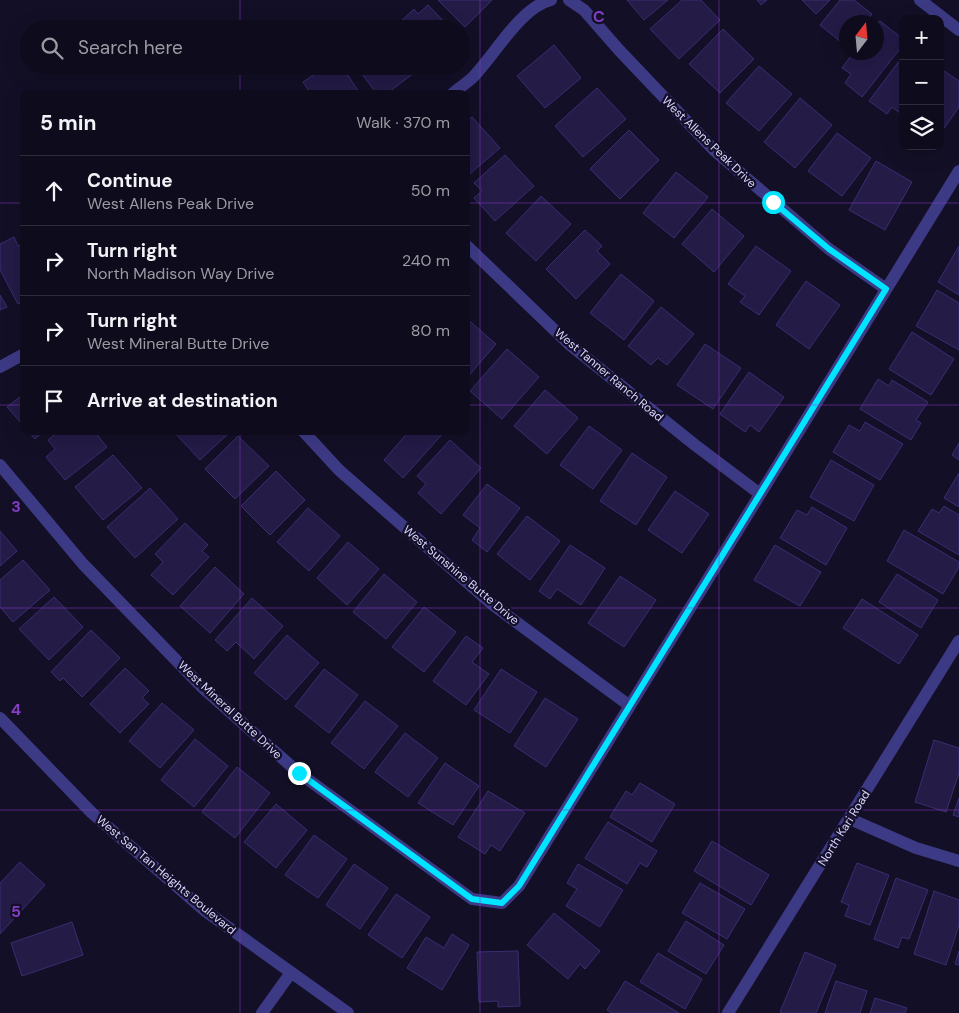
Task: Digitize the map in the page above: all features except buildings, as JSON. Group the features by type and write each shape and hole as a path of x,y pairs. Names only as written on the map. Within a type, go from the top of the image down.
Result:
{"street":[{"path":"457,90 471,78 511,31 541,3 551,0"},
{"name":"West Allens Peak Drive","path":"569,0 584,10 631,63 715,151 829,249 886,289"},
{"path":"920,0 959,30"},
{"path":"630,706 959,171"},
{"name":"West Tanner Ranch Road","path":"470,249 569,344 760,494"},
{"path":"0,367 20,356"},
{"name":"West Sunshine Butte Drive","path":"307,435 339,470 493,605 630,706"},
{"name":"West Mineral Butte Drive","path":"0,465 84,564 203,688 299,773 472,899 502,903 519,886 630,706"},
{"name":"North Kari Road","path":"728,1013 959,641"},
{"name":"West San Tan Heights Boulevard","path":"0,718 92,813 204,910 290,974 348,1013"},
{"path":"850,819 916,848 959,861"},
{"path":"262,1013 290,974"}],"route":[{"path":"299,773 472,899 502,903 519,886 886,289 829,249 773,202"}]}
